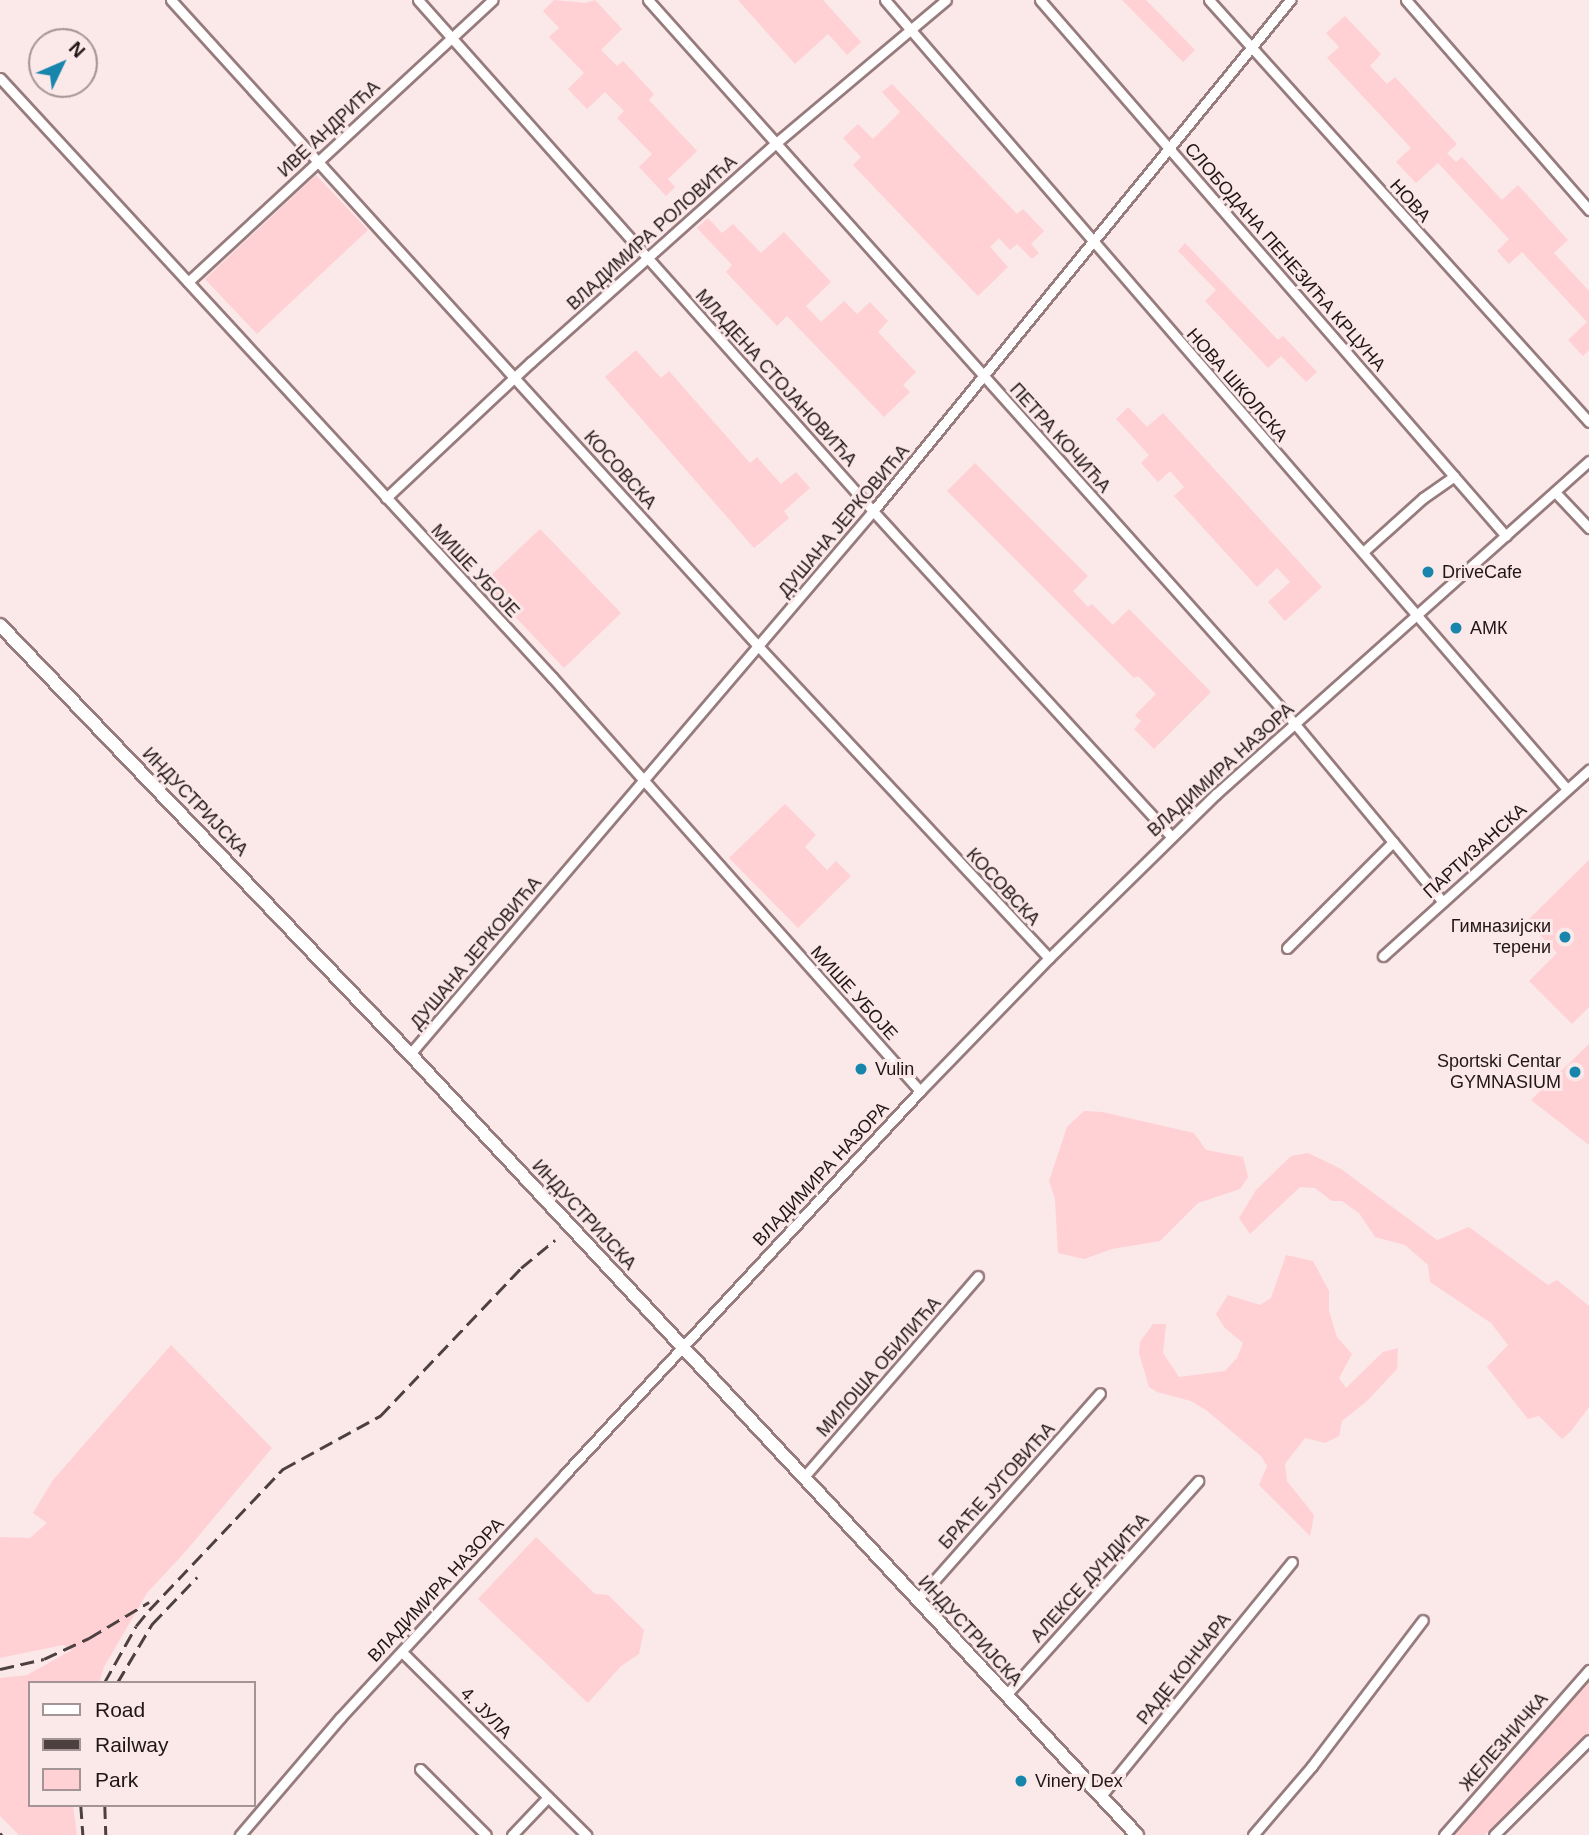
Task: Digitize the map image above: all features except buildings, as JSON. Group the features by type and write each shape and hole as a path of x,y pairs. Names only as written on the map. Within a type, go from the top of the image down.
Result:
{"main road":[{"name":"ИНДУСТРИЈСКА","path":"0,625 410,1054 1137,1835"}],"street":[{"name":"КОСОВСКА","path":"171,0 759,646 1049,958"},
{"name":"МЛАДЕНА СТОЈАНОВИЋА","path":"418,0 873,511 1171,836"},
{"name":"ИВЕ АНДРИЋА","path":"188,282 492,0"},
{"name":"ПЕТРА КОЧИЋА","path":"648,0 1295,724 1443,902"},
{"name":"НОВА ШКОЛСКА","path":"885,0 1093,244 1567,789"},
{"name":"ВЛАДИМИРА РОЛОВИЋА","path":"386,498 515,377 776,143 946,0"},
{"name":"СЛОБОДАНА ПЕНЕЗИЋА КРЦУНА","path":"1040,0 1506,536"},
{"name":"НОВА","path":"1209,0 1589,422"},
{"name":"ДУШАНА ЈЕРКОВИЋА","path":"410,1054 873,511 1290,0"},
{"path":"1406,0 1589,209"},
{"name":"МИШЕ УБОЈЕ","path":"0,78 644,780 920,1091"},
{"name":"ВЛАДИМИРА НАЗОРА","path":"240,1835 401,1651 920,1091 1049,958 1171,836 1589,461"},
{"path":"1363,552 1423,498 1454,476"},
{"path":"1555,492 1589,528"},
{"name":"ПАРТИЗАНСКА","path":"1383,956 1589,770"},
{"path":"1287,948 1393,842"},
{"name":"МИЛОША ОБИЛИЋА","path":"803,1478 978,1276"},
{"name":"БРАЋЕ ЈУГОВИЋА","path":"917,1600 1100,1393"},
{"name":"АЛЕКСЕ ДУНДИЋА","path":"1006,1695 1198,1481"},
{"name":"РАДЕ КОНЧАРА","path":"1101,1796 1292,1562"},
{"path":"1253,1835 1312,1766 1423,1620"},
{"name":"4. ЈУЛА","path":"401,1651 586,1835"},
{"name":"ЖЕЛЕЗНИЧКА","path":"1444,1835 1589,1670"},
{"path":"1494,1835 1589,1740"},
{"path":"420,1769 486,1835"},
{"path":"512,1835 548,1797"}],"green space":[{"path":"554,0 586,3 595,0 622,29 601,50 617,66 623,61 654,94 649,100 697,151 668,179 675,187 666,196 639,167 652,154 617,118 624,111 605,92 587,109 568,89 584,73 549,37 559,28 543,11"},
{"path":"738,0 823,0 861,42 847,55 828,34 795,64"},
{"path":"1122,0 1146,0 1195,50 1183,62"},
{"path":"1345,16 1381,54 1370,66 1387,84 1395,77 1457,144 1447,153 1456,162 1462,157 1502,200 1518,185 1568,240 1554,253 1589,291 1589,350 1583,356 1568,340 1587,322 1522,252 1509,264 1497,251 1509,239 1438,163 1416,183 1396,162 1411,148 1327,58 1339,47 1326,33"},
{"path":"892,84 1017,214 1023,209 1044,231 1031,244 1039,253 1032,259 1017,244 1010,250 999,238 990,247 1008,267 978,296 853,165 861,157 843,138 858,124 873,139 900,112 882,92"},
{"path":"316,175 368,230 257,334 205,279"},
{"path":"708,218 722,233 733,224 761,253 784,232 831,282 806,306 821,322 844,301 857,314 870,302 888,321 878,332 916,372 903,385 910,392 884,417 787,316 777,326 726,272 732,265 697,228"},
{"path":"1185,243 1278,340 1283,336 1317,372 1306,382 1281,356 1268,368 1205,301 1216,290 1178,251"},
{"path":"636,350 661,378 669,371 750,463 757,457 781,484 796,472 810,488 784,511 789,518 754,548 605,377"},
{"path":"1128,407 1147,427 1163,413 1322,587 1285,621 1268,602 1290,582 1277,568 1257,587 1174,496 1184,487 1170,471 1158,482 1141,463 1149,455 1116,419"},
{"path":"975,463 1088,576 1073,591 1088,607 1092,604 1113,625 1129,609 1211,692 1154,749 1134,729 1141,721 1135,715 1156,694 1138,676 1134,678 947,491"},
{"path":"540,529 621,613 564,668 483,583"},
{"path":"785,804 816,835 805,847 827,870 836,861 851,876 798,928 729,858"},
{"name":"Гимназијски терени","path":"1589,860 1589,1007 1572,1024 1529,981 1557,953 1527,921"},
{"name":"Sportski Centar GYMNASIUM","path":"1589,1044 1589,1145 1531,1100"},
{"path":"1084,1111 1102,1112 1194,1133 1206,1150 1243,1157 1248,1177 1240,1189 1198,1203 1160,1241 1112,1249 1084,1259 1058,1253 1055,1199 1049,1181 1067,1127"},
{"path":"1308,1153 1341,1169 1437,1240 1469,1227 1548,1285 1557,1280 1589,1306 1589,1407 1571,1431 1562,1439 1539,1416 1528,1419 1487,1367 1508,1345 1491,1323 1430,1282 1428,1265 1405,1245 1375,1237 1359,1213 1342,1201 1332,1201 1315,1188 1300,1187 1250,1234 1239,1218 1256,1190 1291,1156"},
{"path":"1286,1255 1313,1261 1329,1291 1329,1311 1337,1337 1352,1354 1339,1378 1346,1388 1383,1352 1398,1348 1397,1369 1367,1401 1342,1421 1339,1436 1325,1443 1305,1438 1285,1464 1287,1481 1314,1515 1310,1536 1259,1485 1267,1466 1261,1456 1206,1410 1191,1401 1157,1392 1149,1387 1139,1353 1140,1342 1153,1324 1166,1324 1163,1353 1179,1377 1225,1371 1237,1358 1243,1343 1224,1327 1216,1314 1228,1295 1260,1305 1271,1298"},
{"path":"171,1345 272,1448 186,1551 147,1593 104,1667 100,1681 28,1681 28,1807 73,1807 77,1835 19,1835 0,1816 0,1678 27,1675 72,1650 63,1645 0,1658 0,1537 30,1538 47,1523 33,1513 53,1480"},
{"path":"536,1537 595,1594 608,1595 644,1630 639,1654 621,1666 588,1703 478,1599"},
{"path":"1589,1680 1589,1733 1485,1835 1451,1835"}],"railway":[{"path":"105,1681 136,1626 149,1610 283,1469 380,1416 521,1268 555,1240"},
{"path":"118,1681 152,1624 197,1577"},
{"path":"0,1669 44,1659 89,1638 149,1602"},
{"path":"81,1807 83,1835"},
{"path":"105,1807 106,1835"}],"place":[{"name":"DriveCafe","path":"1428,572"},
{"name":"АМК","path":"1456,628"},
{"name":"Гимназијски терени","path":"1565,937"},
{"name":"Vulin","path":"861,1069"},
{"name":"Sportski Centar GYMNASIUM","path":"1575,1072"},
{"name":"Vinery Dex","path":"1021,1781"}]}
